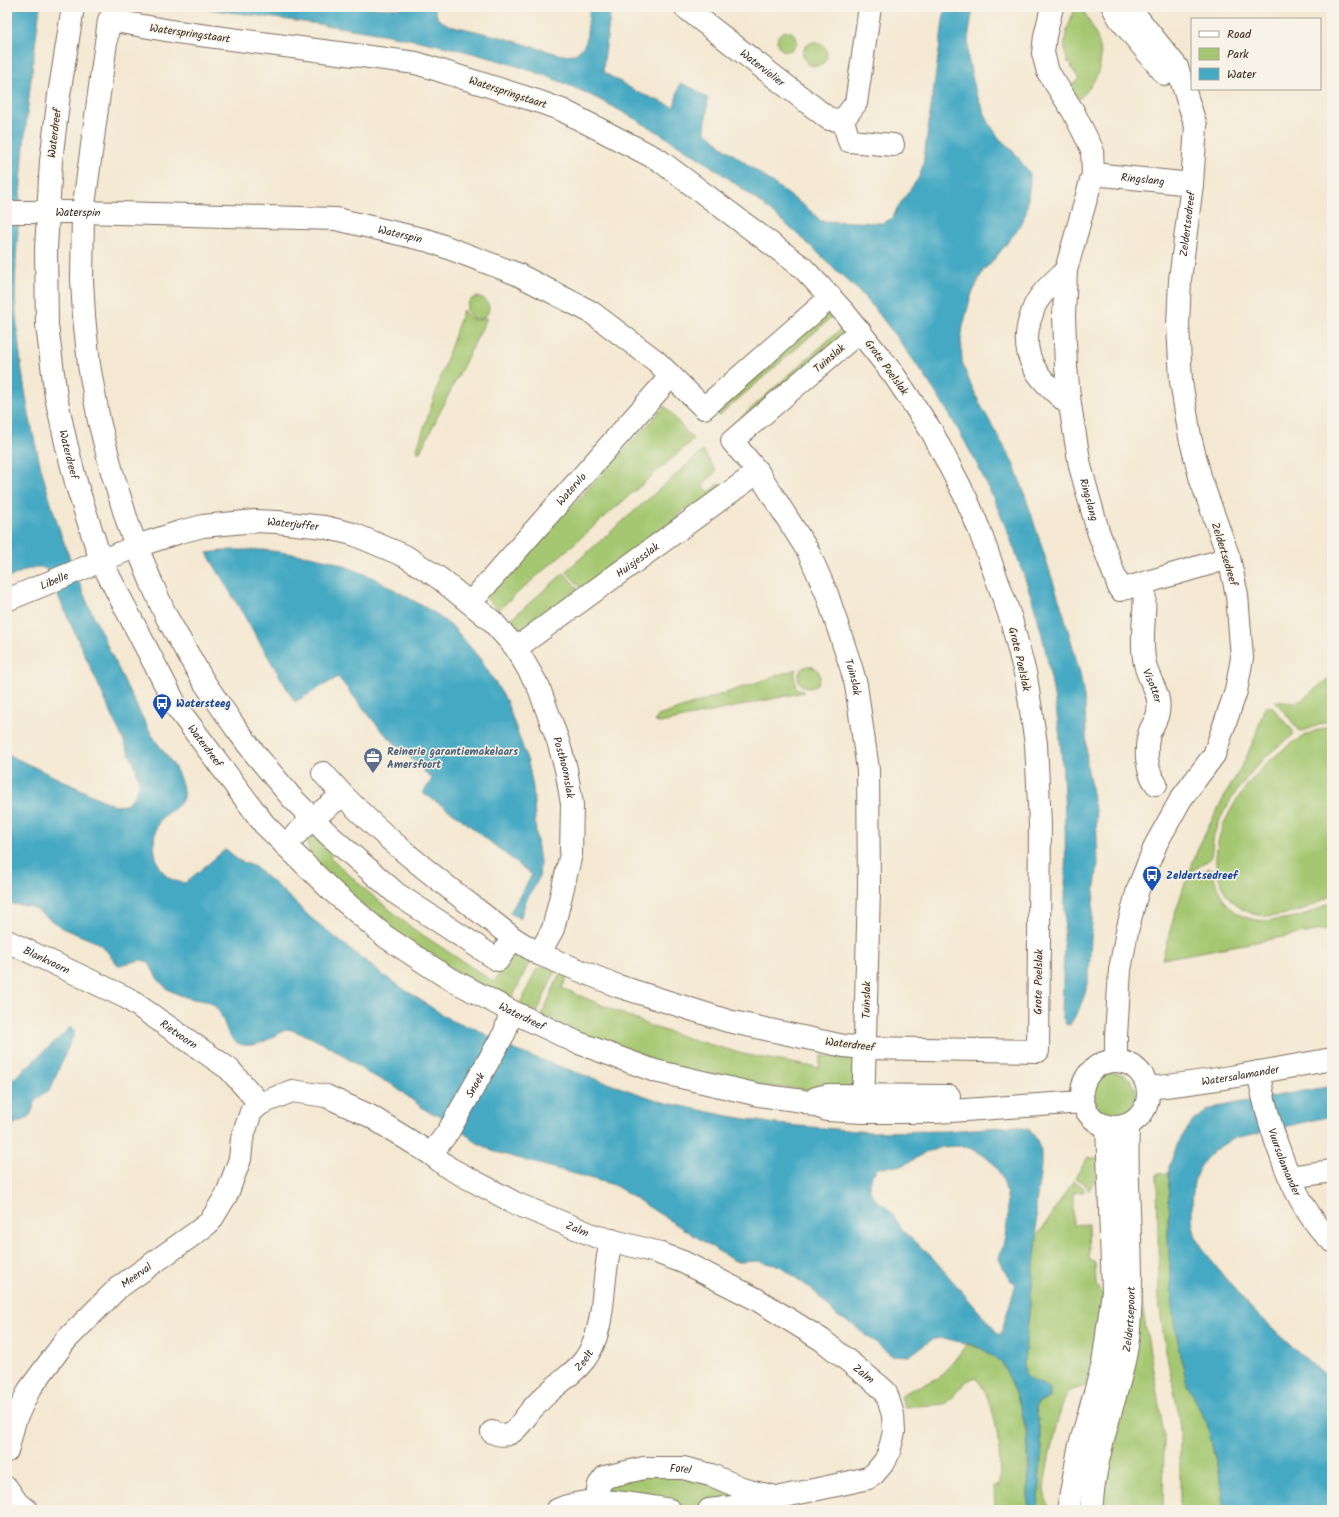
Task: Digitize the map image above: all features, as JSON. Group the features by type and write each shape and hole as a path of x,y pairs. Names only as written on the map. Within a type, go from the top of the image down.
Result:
{"street":[{"name":"Waterdreef","path":"73,7 59,95 51,161 47,213 46,283 48,325 56,397 77,486 100,561 178,709 264,824 331,890 386,936 445,976 511,1011 576,1042 655,1071 759,1095 803,1101 828,1096 864,1104 936,1097 1058,1091 1083,1095"},
{"name":"Waterviolier","path":"682,7 829,119 843,120"},
{"path":"870,7 856,103 843,120 849,141 893,145"},
{"name":"Ringslang","path":"1052,7 1044,36 1043,53 1048,72 1073,111 1092,149 1093,174 1066,270 1064,316 1066,367 1070,405 1080,466 1098,531 1120,590 1144,584"},
{"name":"Zeldertsedreef","path":"1113,7 1119,18 1150,57 1187,98"},
{"name":"Zeldertsedreef","path":"1116,1060 1120,970 1127,931 1138,889 1156,844 1181,799 1214,755 1236,691 1242,658 1237,595 1228,558 1200,480 1190,437 1181,381 1178,325 1180,280 1192,184 1196,126 1177,67 1130,7"},
{"name":"Waterspringstaart","path":"83,212 109,20 177,32 416,63 562,110 659,160 802,267 838,305"},
{"name":"Ringslang","path":"1093,174 1192,184"},
{"name":"Waterspin","path":"15,213 83,212 336,219 430,241 517,274 591,312 656,361 704,408 838,305"},
{"path":"83,212 82,280 89,365 99,420 112,472 136,546 166,616 204,682 256,755 292,798 329,835 397,894 498,960 512,938"},
{"name":"Ringslang","path":"1066,270 1045,291 1035,305 1028,328 1027,348 1034,369 1048,387 1070,405"},
{"name":"Grote Poelslak","path":"838,305 894,375 932,432 966,498 979,529 1011,620 1026,677 1036,744 1040,824 1038,1051"},
{"name":"Tuinslak","path":"860,331 732,441 758,472 808,551 827,594 856,685 868,770 869,888 864,1104"},
{"name":"Watervlo","path":"471,602 672,376"},
{"name":"Huisjesslak","path":"516,648 758,472"},
{"name":"Waterjuffer","path":"100,561 136,546 203,526 255,521 324,527 353,534 405,556 471,602"},
{"path":"1144,584 1228,558"},
{"name":"Libelle","path":"7,600 100,561"},
{"name":"Visotter","path":"1144,584 1144,653 1147,671 1159,703 1156,720 1147,742 1148,766 1152,778 1156,784"},
{"name":"Posthoornslak","path":"471,602 492,621 516,648 539,688 566,769 572,804 571,854 553,929 539,954"},
{"name":"Waterdreef","path":"323,773 356,809 402,850 512,938 539,954 618,986 728,1021 844,1046 865,1048 1038,1051"},
{"path":"285,845 313,818 343,795"},
{"name":"Blankvoorn","path":"7,941 87,979"},
{"name":"Rietvoorn","path":"87,979 127,998 224,1065 241,1080 260,1104"},
{"name":"Snoek","path":"431,1154 448,1132 505,1032 511,1011"},
{"name":"Watersalamander","path":"1148,1088 1172,1086 1332,1059"},
{"path":"1116,1060 1126,1062 1136,1068 1144,1076 1148,1088 1148,1097 1145,1108 1139,1117 1117,1125 1098,1122 1088,1114 1083,1095 1086,1078 1094,1068 1104,1062 1116,1060"},
{"name":"Vuursalamander","path":"1258,1072 1262,1096 1271,1130 1290,1177 1304,1206 1324,1234 1332,1241"},
{"name":"Zalm","path":"260,1104 292,1092 326,1096 370,1116 431,1154 449,1168 517,1204 594,1236 656,1252 683,1262 756,1299 781,1313 822,1340 886,1392"},
{"name":"Meerval","path":"7,1450 15,1420 29,1390 66,1340 118,1288 210,1222 220,1207 236,1174 240,1159 242,1139 251,1112 260,1104"},
{"name":"Zeldertsepoort","path":"1068,1510 1079,1449 1103,1364 1111,1312 1113,1291 1117,1125"},
{"name":"Zeldertsepoort","path":"1091,1510 1096,1471 1123,1368 1129,1328 1131,1275 1127,1151 1117,1125"},
{"path":"1290,1177 1332,1171"},
{"name":"Zeelt","path":"492,1432 504,1435 512,1433 536,1405 585,1360 594,1341 600,1319 606,1270 612,1240"},
{"name":"Forel","path":"710,1510 779,1498 860,1480 874,1474 880,1469 889,1452 894,1432 893,1415 886,1392"},
{"name":"Forel","path":"596,1501 599,1485 605,1477 644,1468 683,1468 711,1475 749,1491 779,1498"},
{"path":"7,1488 18,1504 27,1510"},
{"path":"557,1510 567,1506 596,1501 634,1504 670,1510"},
{"path":"7,1509 19,1510"}],"green space":[{"path":"1082,7 1096,35 1101,53 1099,70 1096,77 1086,92 1079,99 1070,87 1079,79 1071,67 1070,62 1068,63 1065,48 1065,36 1074,10 1067,8"},
{"path":"787,31 794,34 797,41 794,48 787,51 780,48 777,41 780,34"},
{"path":"815,42 824,45 827,54 824,63 815,66 806,63 803,54 806,45"},
{"path":"478,297 486,300 489,308 486,316 478,319 470,316 467,308 470,300"},
{"path":"463,310 473,320 487,318 420,452 418,452 417,449"},
{"path":"826,310 832,317 720,415 716,415 712,411"},
{"path":"842,328 847,334 734,436 728,429"},
{"path":"665,406 693,440 498,610 486,598"},
{"path":"703,451 716,471 703,485 709,492 718,484 731,487 698,506 692,505 677,515 676,521 581,588 566,571"},
{"path":"564,573 578,589 553,607 556,611 520,636 509,624 510,620"},
{"path":"805,666 813,666 820,673 820,681 813,688 805,688 798,681 798,673"},
{"path":"796,669 794,676 796,687 804,692 660,723 655,721 658,716"},
{"path":"1332,675 1332,720 1303,731 1299,730 1275,701 1292,703 1302,700"},
{"path":"1265,706 1272,707 1293,731 1292,736 1269,754 1237,790 1221,816 1214,836 1210,859 1188,874 1199,846 1215,814 1247,756"},
{"path":"1332,726 1332,895 1305,909 1275,916 1260,915 1246,911 1234,903 1224,890 1217,872 1216,861 1219,840 1226,819 1239,797 1254,777 1272,759 1292,743 1312,732"},
{"path":"312,832 339,848 330,857 367,891 412,928 494,982 514,950 528,952 530,961 511,1000 434,960 391,931 313,859 309,852 308,846 308,839"},
{"path":"1209,868 1212,869 1221,895 1227,904 1235,912 1244,917 1268,921 1289,918 1314,911 1332,901 1332,928 1162,959 1185,883"},
{"path":"544,966 555,971 537,1013 520,1004 536,970"},
{"path":"560,973 567,977 562,988 653,1027 701,1042 747,1055 819,1068 821,1056 850,1058 857,1063 852,1088 839,1092 752,1085 664,1065 601,1044 542,1015"},
{"path":"1111,1073 1119,1073 1130,1079 1136,1090 1136,1098 1130,1109 1119,1115 1111,1115 1100,1109 1094,1098 1094,1090 1100,1079"},
{"path":"1088,1157 1103,1161 1102,1173 1088,1191 1087,1186 1075,1178"},
{"path":"1169,1173 1168,1240 1172,1300 1180,1355 1187,1383 1207,1423 1220,1480 1224,1510 1180,1510 1180,1420 1165,1347 1159,1301 1157,1174"},
{"path":"1073,1181 1084,1188 1084,1192 1073,1193 1073,1225 1088,1224 1089,1259 1095,1263 1096,1285 1104,1296 1103,1320 1086,1385 1067,1394 1060,1411 1044,1490 1052,1510 1037,1510 1042,1447 1036,1407 1038,1402 1048,1399 1050,1388 1030,1380 1025,1375 1024,1361 1037,1237"},
{"path":"1141,1299 1164,1435 1163,1510 1102,1510 1110,1450"},
{"path":"967,1344 982,1349 1002,1363 1016,1392 1028,1442 1028,1510 995,1510 994,1486 999,1486 1000,1475 997,1431 992,1409 987,1396 976,1377 967,1381 945,1404 904,1407 901,1397 904,1393 938,1378"},
{"path":"653,1472 729,1489 733,1496 710,1506 694,1507 612,1498 605,1487"}],"water":[{"path":"7,7 40,7 25,135 16,262 16,312 23,381 29,416 45,483 66,550 89,606 140,714 152,735 175,767 182,785 183,797 181,801 160,820 155,834 154,842 156,858 163,872 168,877 178,882 185,883 226,849 238,860 255,867 311,918 384,976 452,1021 465,1026 470,1026 514,1050 663,1102 723,1115 776,1124 870,1132 946,1131 1016,1126 1030,1130 1037,1140 1041,1151 1041,1166 1036,1204 1037,1239 1024,1361 1025,1375 1028,1378 1046,1386 1050,1390 1050,1398 1038,1402 1036,1407 1042,1447 1037,1510 1028,1510 1029,1465 1027,1431 1016,1392 1002,1363 982,1349 973,1345 943,1338 930,1341 909,1356 891,1355 852,1324 837,1316 815,1292 780,1266 757,1261 738,1262 731,1259 614,1185 492,1151 476,1142 441,1116 427,1111 391,1084 369,1074 337,1051 310,1037 289,1029 258,1044 240,1044 234,1041 230,1036 220,1013 211,1003 193,999 171,991 161,983 149,962 141,960 118,965 103,947 96,942 64,929 32,907 7,903 7,754 115,806 125,805 134,797 139,785 136,768 59,598 50,574 46,569 36,567 23,571 7,579","holes":["963,1146 982,1155 994,1165 1002,1178 1008,1209 1007,1226 999,1258 1009,1279 1016,1284 1000,1336 932,1257 904,1232 889,1209 875,1199 870,1191 872,1175 878,1168 904,1165 927,1152 941,1147"]},
{"path":"195,7 434,7 438,19 449,25 501,37 561,55 575,54 586,42 590,7 611,7 603,69 605,73 639,93 674,107 680,83 694,89 708,99 705,131 722,146 807,208 821,221 883,223 893,218 897,208 919,177 923,165 945,7 973,7 968,40 968,58 976,93 989,123 999,138 1014,152 1030,174 1030,183 1026,213 1022,221 1015,233 983,271 971,296 961,340 962,362 980,404 1012,461 1023,489 1064,615 1080,673 1085,704 1087,765 1096,816 1098,863 1093,903 1089,973 1085,994 1070,1025 1065,1024 1065,1021 1062,1018 1065,895 1065,812 1063,771 1053,690 1037,616 1028,586 998,508 971,453 924,375 869,302 853,285 796,233 725,176 692,153 647,126 572,86 491,58 449,47 365,31"},
{"path":"230,550 264,550 310,556 332,561 374,578 433,612 455,629 481,660 506,700 528,762 533,787 536,834 540,862 539,878 526,901 520,919 509,912 532,875 455,814 423,793 432,779 381,730 338,677 295,702 207,553"},
{"path":"71,1027 75,1031 50,1090 36,1100 31,1114 28,1117 7,1128 7,1085"},
{"path":"1332,1086 1332,1116 1236,1138 1220,1147 1206,1158 1197,1173 1194,1182 1192,1221 1195,1234 1202,1247 1222,1274 1251,1307 1332,1382 1332,1510 1224,1510 1220,1480 1207,1423 1187,1383 1180,1355 1172,1300 1168,1240 1169,1167 1177,1145 1185,1132 1194,1120 1207,1111 1217,1107 1237,1103"}],"place":[{"name":"Watersteeg","path":"162,720"},
{"name":"Reinerie garantiemakelaars Amersfoort","path":"373,774"},
{"name":"Zeldertsedreef","path":"1152,892"}]}
